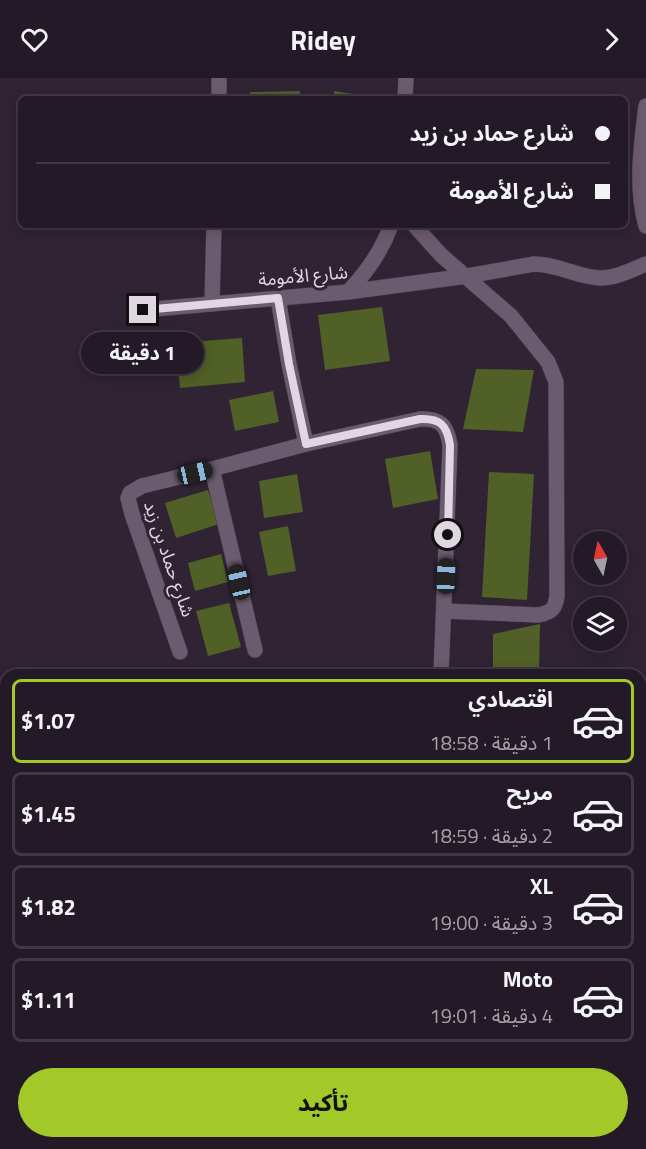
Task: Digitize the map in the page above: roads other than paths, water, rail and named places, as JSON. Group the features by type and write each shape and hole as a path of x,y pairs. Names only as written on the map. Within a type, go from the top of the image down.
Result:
{"street":[{"path":"219,78 219,96"},
{"path":"405,96 406,78"},
{"path":"646,106 639,187 646,226"},
{"path":"212,304 214,228"},
{"path":"348,292 380,252 390,228"},
{"path":"417,228 441,255 511,316 548,362 556,382 556,604 553,610 539,615 444,611"},
{"name":"شارع الأمومة","path":"143,310 348,292 467,276 534,264 560,267 600,278 622,274 646,264"},
{"path":"278,298 306,444"},
{"name":"شارع حماد بن زيد","path":"180,652 132,514 128,498 130,493 142,486 306,444 420,419 432,419 444,426 448,435 450,452 441,669"},
{"path":"212,469 255,650"}]}
